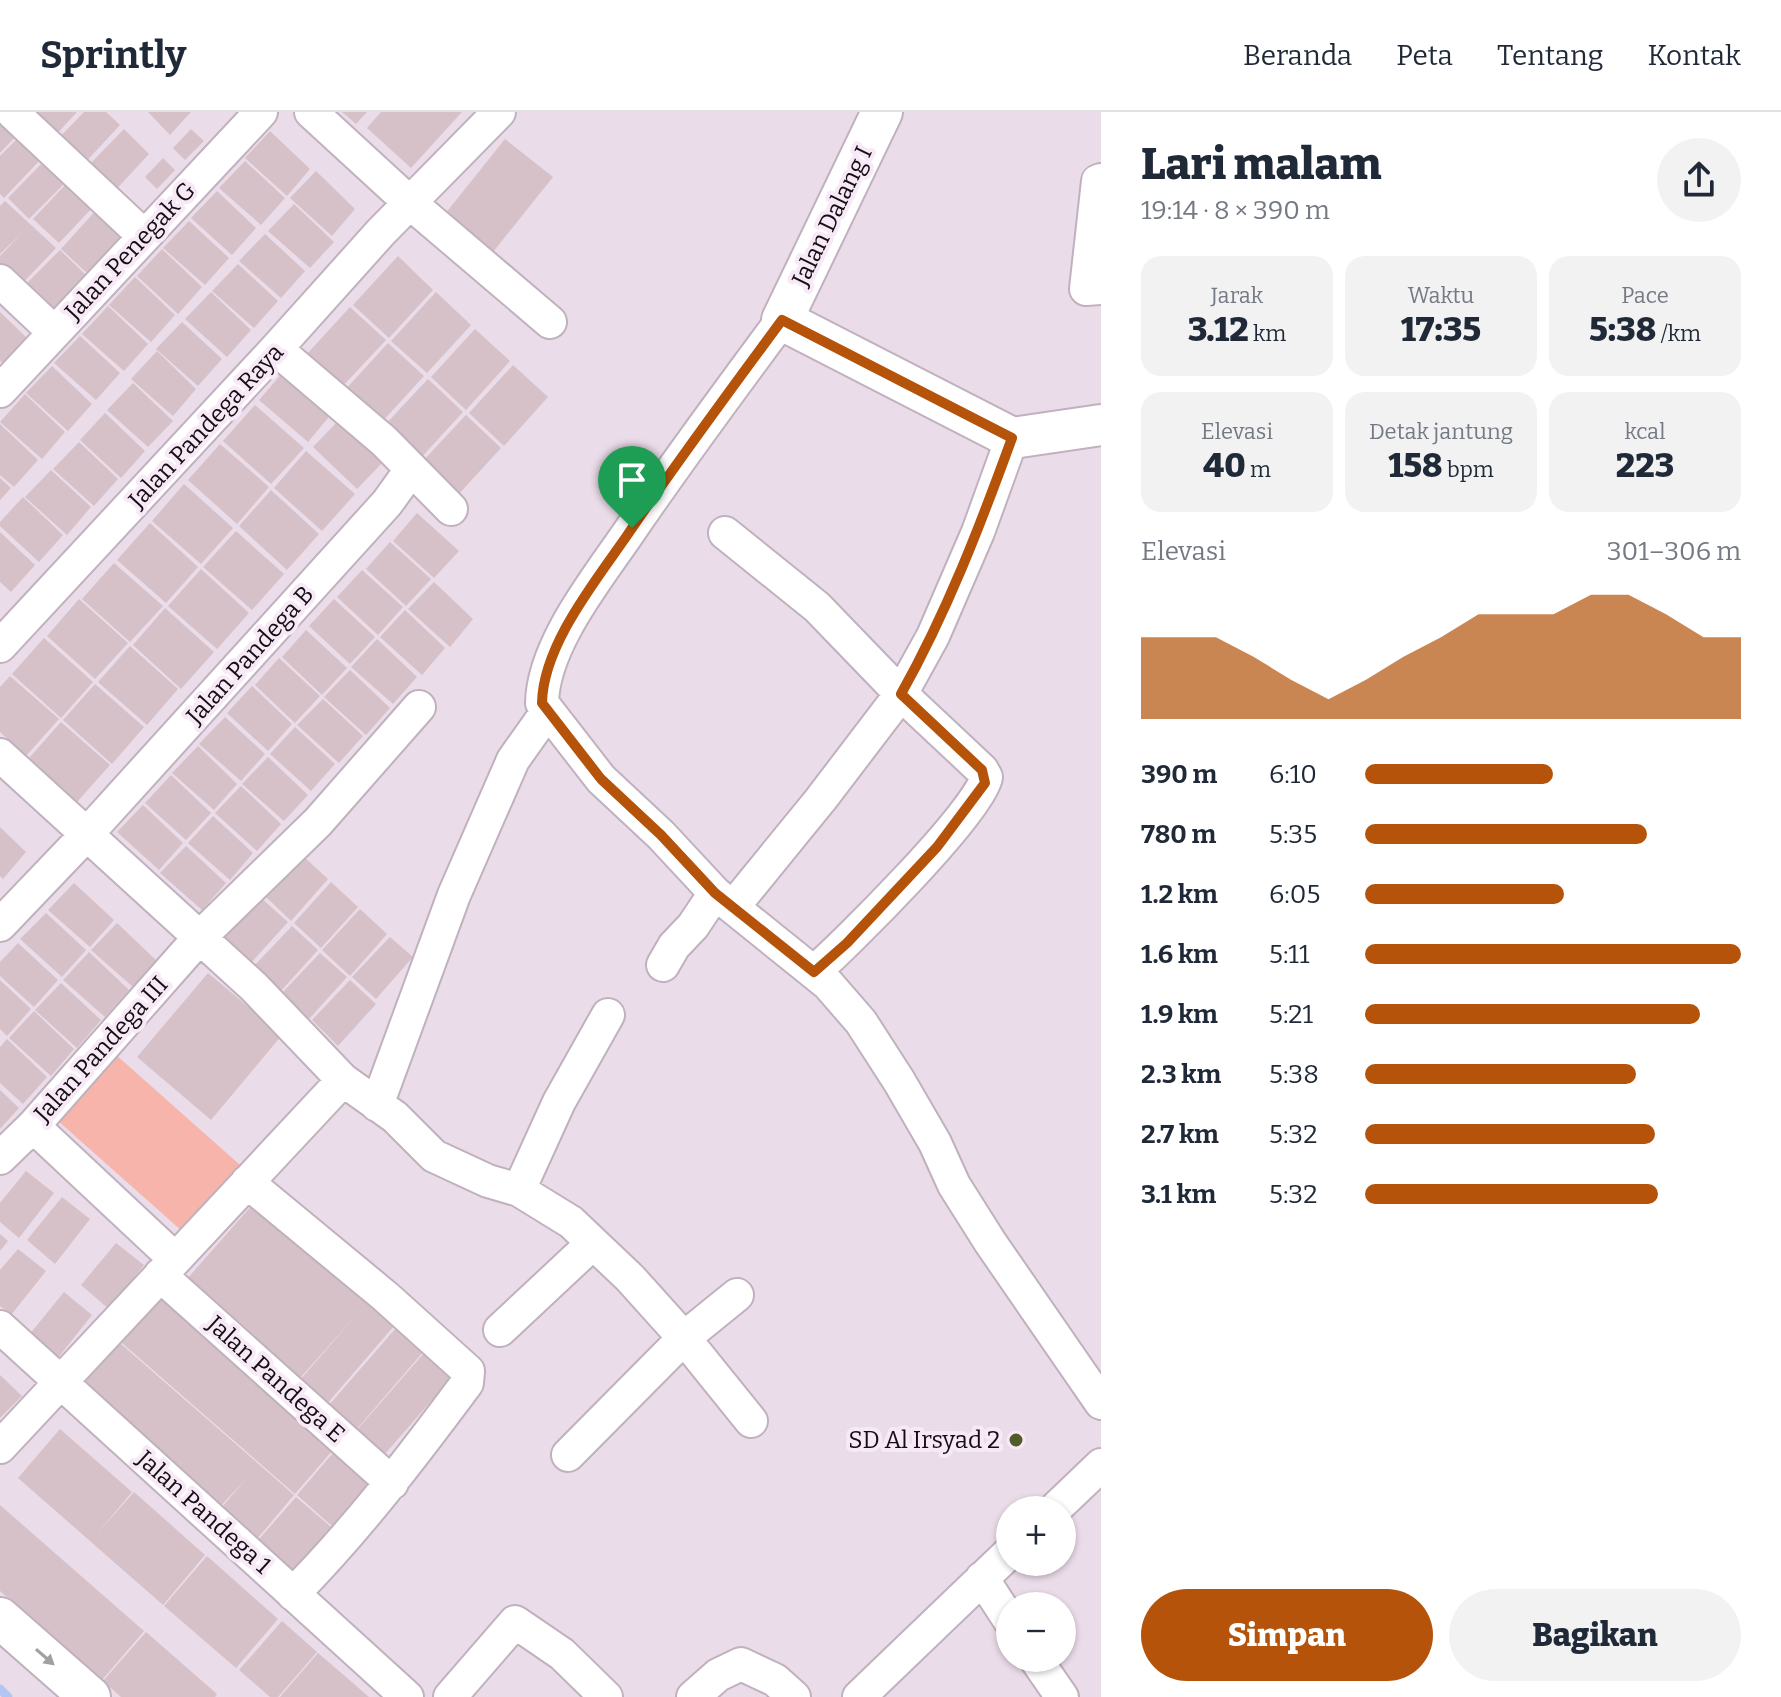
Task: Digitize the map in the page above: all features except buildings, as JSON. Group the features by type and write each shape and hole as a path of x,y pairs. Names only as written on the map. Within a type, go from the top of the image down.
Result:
{"street":[{"path":"12,112 144,236"},
{"name":"Jalan Penegak G","path":"0,391 261,112"},
{"path":"311,112 409,202 550,322"},
{"name":"Jalan Pandega Raya","path":"0,646 409,202 499,112"},
{"name":"Jalan Dalang I","path":"782,320 882,112"},
{"path":"1101,180 1098,181 1086,289 1101,288"},
{"path":"0,281 54,332"},
{"path":"377,1105 454,895 513,760 543,718 542,691 556,646 670,473 782,320 1012,438 1101,425"},
{"path":"276,349 384,441 410,471 451,509"},
{"path":"663,965 674,946 693,926 724,900 821,799 901,694 933,636 1012,438"},
{"name":"Jalan Pandega B","path":"0,925 86,835 387,503 410,471"},
{"path":"725,533 817,607 901,694 982,770 985,783 937,847 847,943 814,972"},
{"name":"Jalan Pandega III","path":"0,1158 33,1126 200,937 318,822 419,707"},
{"path":"452,876 480,804 509,745 520,726 543,718"},
{"path":"543,718 724,900 828,984 861,1022 935,1143 954,1185 1101,1403"},
{"path":"0,755 263,996 343,1080 395,1117 434,1156 488,1181 519,1190 571,1222 630,1278 684,1338 751,1421"},
{"path":"519,1190 559,1102 608,1015"},
{"path":"0,1447 343,1080"},
{"name":"Jalan Pandega E","path":"33,1126 168,1267 392,1483"},
{"path":"247,1182 386,1297 468,1371 467,1383 392,1483 337,1550 293,1594"},
{"path":"500,1330 593,1243"},
{"path":"568,1455 684,1338 737,1295"},
{"name":"Jalan Pandega 1","path":"0,1327 407,1697"},
{"path":"1069,1496 1101,1465"},
{"path":"859,1697 996,1565"},
{"path":"982,1578 996,1600"},
{"path":"0,1618 90,1697"},
{"path":"450,1697 515,1622 562,1654 606,1697"},
{"path":"693,1697 718,1675 741,1664 775,1680 794,1697"},
{"path":"1045,1672 1062,1697"}],"shaded area":[{"path":"115,1054 240,1165 182,1231 57,1120"}],"waterway":[{"path":"0,1689 8,1697"}],"place":[{"name":"SD Al Irsyad 2","path":"1016,1440"}],"route":[{"path":"782,320 1012,438 978,532 933,636 901,694 982,770 985,783 937,847 847,943 814,972 715,893 661,835 601,779 542,703 542,691 556,646 632,528 782,320"}]}
